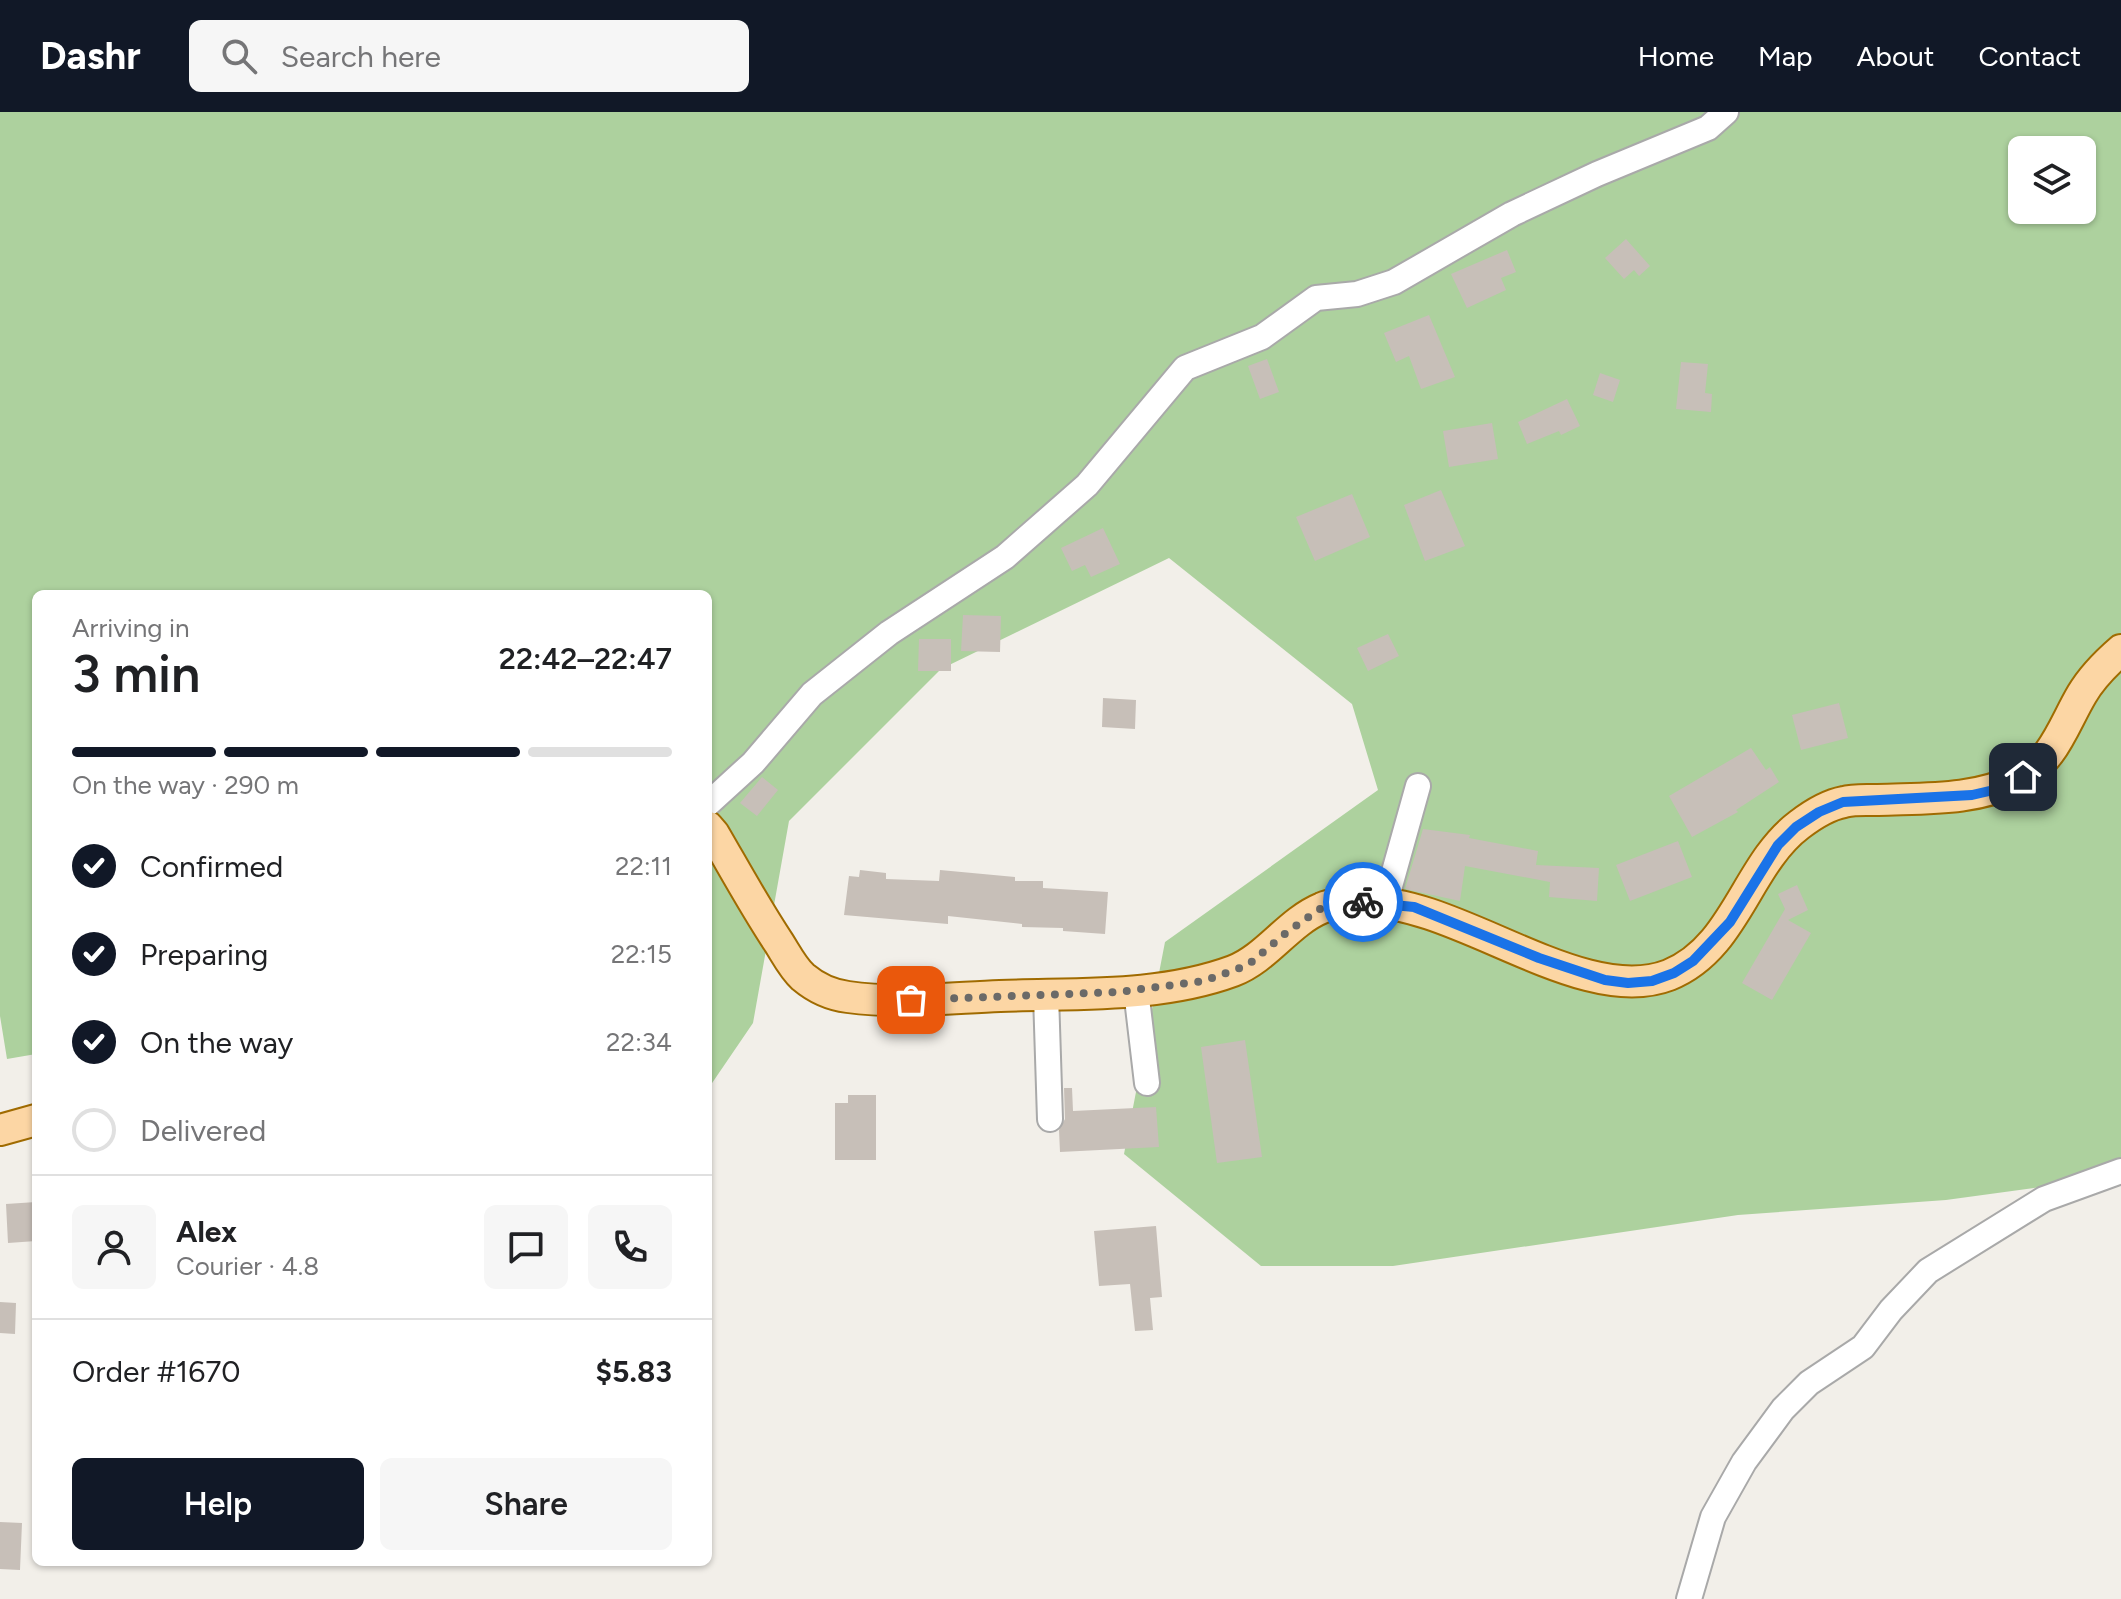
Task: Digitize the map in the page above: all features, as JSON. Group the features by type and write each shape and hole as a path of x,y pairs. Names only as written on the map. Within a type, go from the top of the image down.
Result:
{"main road":[{"path":"712,832 800,975 823,990 847,997 911,1000 1046,995 1136,990 1204,981 1248,965 1323,907 1364,902 1414,907 1539,958 1605,980 1628,983 1652,981 1674,973 1693,961 1730,922 1778,845 1796,827 1819,812 1843,802 1972,795 1998,789 2023,777 2044,761 2067,727 2082,694 2105,664 2121,650"},
{"path":"0,1130 32,1121"}],"street":[{"path":"712,800 753,763 812,694 889,633 1005,557 1087,485 1185,368 1262,337 1316,298 1357,294 1394,282 1512,214 1597,174 1708,128 1726,112"},
{"path":"1385,904 1418,786"},
{"path":"1136,990 1147,1083"},
{"path":"1046,995 1050,1119"},
{"path":"1689,1599 1713,1517 1744,1462 1809,1383 1863,1347 1891,1310 1928,1271 2044,1199 2121,1171"}],"green space":[{"path":"0,112 2121,112 2121,1176 1946,1200 1738,1215 1393,1266 1261,1266 1124,1154 1165,942 1378,790 1352,704 1169,558 941,669 789,821 753,1023 712,1083 712,590 32,590 32,1055 7,1059 0,1016"}],"building":[{"path":"1626,239 1650,266 1639,276 1634,270 1624,279 1605,258"},
{"path":"1507,250 1516,272 1501,278 1506,290 1467,308 1451,274"},
{"path":"1429,315 1455,377 1421,389 1409,356 1396,362 1384,333"},
{"path":"1267,359 1279,392 1260,399 1248,366"},
{"path":"1681,362 1708,364 1705,393 1712,394 1711,412 1676,409"},
{"path":"1600,373 1620,380 1613,402 1593,395"},
{"path":"1567,399 1580,426 1561,435 1559,431 1527,444 1518,422"},
{"path":"1492,423 1498,459 1449,467 1443,431"},
{"path":"1441,490 1465,546 1425,561 1404,505"},
{"path":"1352,494 1370,537 1315,561 1296,517"},
{"path":"1103,528 1120,564 1091,577 1085,565 1072,571 1061,548"},
{"path":"963,615 1001,616 1000,652 961,651"},
{"path":"1388,634 1399,656 1368,671 1357,648"},
{"path":"919,639 951,639 951,671 918,671"},
{"path":"1103,698 1136,700 1135,729 1102,727"},
{"path":"1839,703 1848,738 1801,750 1792,715"},
{"path":"1751,748 1766,770 1770,767 1779,782 1736,810 1738,812 1692,837 1669,796"},
{"path":"762,777 778,790 757,816 740,803"},
{"path":"1423,829 1470,835 1469,838 1538,851 1536,865 1599,868 1597,901 1549,897 1550,882 1465,866 1460,901 1405,889"},
{"path":"1678,841 1692,877 1630,901 1616,865"},
{"path":"860,870 886,873 886,879 939,881 940,870 1015,877 1015,881 1043,881 1043,888 1108,892 1105,934 1063,931 1063,928 1022,927 1022,924 948,916 948,924 844,915 849,876 859,877"},
{"path":"1797,885 1808,910 1788,920 1811,933 1772,1000 1742,983 1785,909 1778,894"},
{"path":"1245,1040 1262,1157 1217,1163 1201,1047"},
{"path":"1064,1088 1072,1088 1073,1111 1156,1107 1159,1147 1060,1152 1059,1130 1065,1119"},
{"path":"848,1095 876,1095 876,1160 835,1160 835,1103 848,1103"},
{"path":"32,1202 32,1241 8,1243 6,1204"},
{"path":"1156,1226 1162,1297 1150,1298 1153,1330 1135,1331 1130,1284 1099,1286 1094,1231"},
{"path":"0,1302 16,1303 15,1334 0,1333"},
{"path":"0,1522 22,1523 20,1570 0,1569"}],"way so far":[{"path":"911,1000 1118,992 1204,981 1248,965 1323,907 1363,902"}],"route":[{"path":"1363,902 1414,907 1539,958 1605,980 1628,983 1652,981 1674,973 1693,961 1730,922 1778,845 1796,827 1819,812 1843,802 1972,795 1998,789 2023,777"}]}
